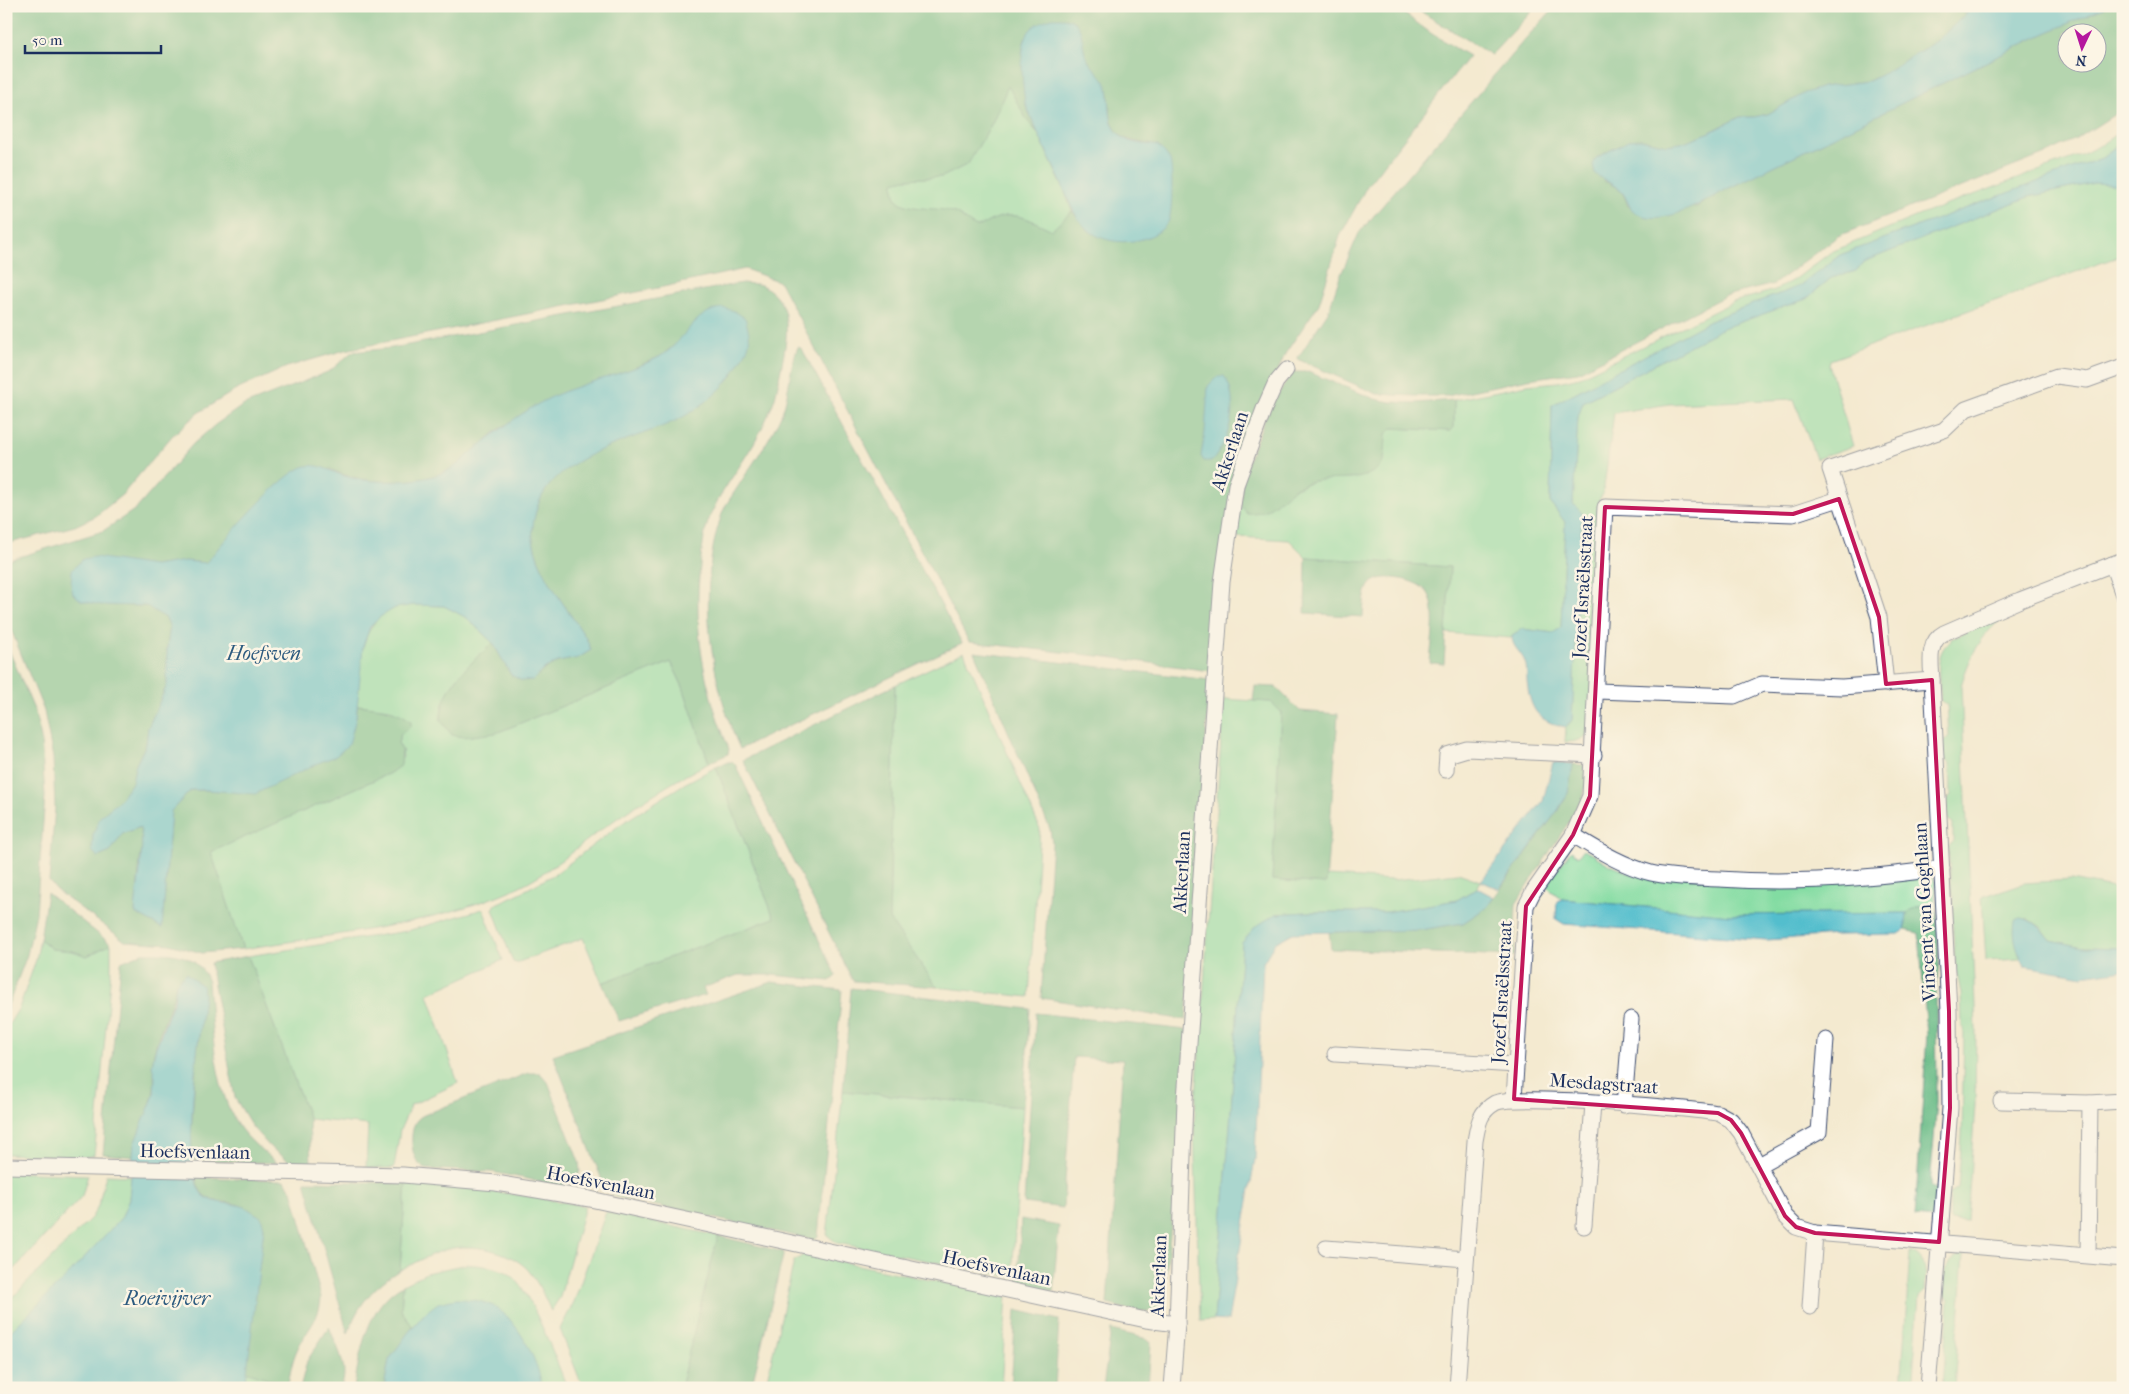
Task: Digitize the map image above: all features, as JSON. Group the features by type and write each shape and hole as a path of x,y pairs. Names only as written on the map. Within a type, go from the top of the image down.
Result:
{"street":[{"path":"1886,684 1879,617 1830,469 1944,430 1966,409 2057,376 2087,380 2123,366"},
{"name":"Akkerlaan","path":"1172,1388 1177,1324 1185,1100 1222,582 1236,485 1264,409 1276,382 1286,370"},
{"name":"Jozef Israëlsstraat","path":"1514,1099 1526,906 1532,892 1573,836 1590,796 1594,755 1605,507 1793,514 1839,499"},
{"path":"2117,562 2123,595"},
{"name":"Vincent van Goghlaan","path":"1928,1388 1950,1108 1949,1011 1932,680 1932,646 1936,637 2020,600 2117,562"},
{"path":"1597,691 1734,696 1762,684 1842,687 1932,680"},
{"path":"1446,770 1447,755 1467,749 1594,755"},
{"path":"1573,836 1615,860 1651,873 1678,877 1806,881 1858,878 1942,868"},
{"path":"1624,1105 1631,1019"},
{"path":"1759,1165 1819,1132 1826,1040"},
{"path":"1335,1054 1516,1065"},
{"name":"Mesdagstraat","path":"1457,1388 1475,1141 1480,1116 1496,1102 1514,1099 1624,1105 1718,1113 1731,1120 1741,1133 1785,1216 1796,1227 1815,1233 2123,1259"},
{"path":"2001,1101 2090,1103 2123,1101"},
{"path":"1584,1226 1594,1103"},
{"path":"2088,1255 2090,1103"},
{"name":"Hoefsvenlaan","path":"6,1166 403,1175 496,1183 590,1199 1136,1318 1177,1324"},
{"path":"1810,1307 1815,1233"},
{"path":"1326,1248 1466,1259"}],"highlighted area":[{"path":"1839,499 1879,617 1886,684 1932,680 1949,1011 1950,1108 1939,1242 1815,1233 1796,1227 1785,1216 1741,1133 1731,1120 1718,1113 1514,1099 1526,906 1573,835 1590,796 1605,507 1793,514"}],"green space":[{"path":"6,6 1394,6 1432,34 1469,56 1367,186 1340,236 1319,304 1285,354 1248,444 1210,671 1107,657 969,642 780,282 745,269 345,350 287,367 234,391 198,413 172,436 123,494 96,516 75,526 6,544","holes":["1066,18 1075,22 1086,57 1108,89 1115,129 1125,138 1158,146 1170,161 1088,230 1072,211 1052,230 1017,216 995,219 977,227 953,212 913,207 900,202 895,196 894,182 905,179 942,177 968,164 992,123 1008,86 1027,120 1038,134 1025,103 1022,53 1025,38"]},
{"path":"1412,6 1537,6 1491,55"},
{"path":"1556,6 1974,6 1938,40 1868,81 1823,87 1805,93 1768,114 1740,117 1708,133 1681,143 1667,145 1641,139 1630,140 1596,158 1604,181 1620,190 1628,206 1696,207 1727,189 2056,29 2056,72 2106,72 2106,22 2071,22 2108,6 2123,6 2123,109 2078,138 2043,155 1838,236 1774,284 1725,296 1578,372 1528,379 1447,396 1416,396 1377,394 1297,359 1328,312 1339,279 1359,233 1526,38"},
{"path":"1008,85 1027,120 1038,134 1072,211 1052,230 1017,216 995,219 977,227 951,212 916,208 901,203 895,196 893,182 905,179 942,177 968,164 992,123"},
{"path":"2123,130 2123,142 2102,158 1840,255 1800,286 1716,318 1552,405 1550,502 1565,522 1561,627 1554,633 1522,629 1512,635 1511,638 1446,633 1450,567 1306,557 1289,540 1237,537 1240,505 1266,510 1288,492 1304,484 1321,479 1352,479 1384,460 1386,434 1392,428 1451,431 1454,427 1454,400 1527,385 1558,382 1580,377 1733,302 1775,290 1794,280 1831,252 1920,215 2081,155 2103,144"},
{"path":"2106,182 2123,185 2123,255 1830,360 1829,365 1853,446 1816,459 1794,399 1669,404 1614,413 1603,494 1599,500 1590,733 1579,740 1565,742 1566,727 1572,720 1582,513 1573,505 1578,417 1583,402 1723,328 1806,299 1831,278 1856,271 1863,262 2028,197"},
{"path":"742,283 759,284 772,292 779,300 784,311 786,334 774,402 757,438 712,512 705,533 700,562 698,616 700,643 710,695 729,749 728,754 709,763 683,687 671,662 496,733 464,737 452,735 441,721 445,697 451,687 466,668 493,643 511,675 533,680 545,669 558,662 578,658 591,650 586,638 549,581 537,556 533,537 536,511 545,491 559,475 577,462 597,451 662,426 689,413 716,392 734,374 673,346 661,356 510,423 493,434 464,461 451,470 435,476 398,482 361,479 330,469 277,486 206,563 185,561 154,566 131,564 101,605 146,606 166,618 170,627 167,648 167,685 148,728 146,744 135,767 132,783 118,802 100,817 93,835 92,851 98,857 110,852 122,834 140,827 144,841 140,860 135,913 162,928 171,811 191,790 231,791 336,756 356,718 357,705 398,713 411,721 411,726 401,734 398,743 402,750 401,765 390,773 211,852 243,949 202,953 169,944 125,941 56,890 49,881 55,807 53,758 44,711 6,617 6,561 103,531 137,508 193,444 215,425 242,406 330,371 352,352 392,348"},
{"path":"798,347 802,349 962,643 740,749 720,692 714,662 708,600 710,569 723,511 768,441 782,413"},
{"path":"1292,372 1308,372 1375,399 1391,402 1416,403 1454,400 1454,427 1451,431 1392,428 1386,434 1382,464 1371,473 1353,479 1323,480 1304,484 1289,492 1271,507 1256,513 1247,513 1240,505 1244,471 1268,411"},
{"path":"1306,557 1450,567 1444,664 1430,663 1433,608 1428,593 1424,588 1410,581 1384,578 1371,583 1368,587 1364,599 1363,617 1305,613"},
{"path":"414,605 444,606 467,618 493,643 466,668 451,687 445,698 441,722 496,733 671,662 683,687 709,763 631,809 540,875 516,888 484,901 417,920 382,927 243,949 211,852 390,773 403,757 398,743 401,734 410,726 390,709 357,705 362,649 373,625 382,615 395,608"},
{"path":"2003,616 1976,648 1961,686 1976,1029 1975,1105 1967,1221 1950,1220 1950,1193 1958,1188 1962,1135 1964,1028 1962,1028 1961,994 1955,961 1952,918 1954,898 1951,890 1948,846 1953,841 1953,823 1947,819 1946,800 1951,795 1950,764 1944,759 1943,742 1949,736 1947,705 1941,700 1939,659 1946,646 1952,641 1951,639"},
{"path":"6,643 35,712 41,738 45,796 36,914 27,955 6,1011"},
{"path":"964,652 1040,829 1029,997 937,987 889,919 895,685"},
{"path":"974,652 1210,680 1186,1020 1041,998 1052,843 1050,829"},
{"path":"895,685 889,919 937,987 853,981 743,760"},
{"path":"1255,686 1276,687 1300,711 1338,714 1326,884 1272,880 1281,712 1271,702 1253,701"},
{"path":"1224,699 1271,702 1281,712 1272,880 1325,884 1326,876 1394,880 1458,873 1481,881 1477,888 1457,900 1387,912 1276,914 1242,943 1230,1126 1214,1320 1200,1321 1194,1126"},
{"path":"728,762 735,764 836,976 830,981 773,975 738,975 703,988 706,995 619,1021 602,983 774,918 716,767"},
{"path":"1573,764 1589,766 1583,800 1516,904 1514,956 1331,949 1329,932 1420,930 1463,923 1487,907 1558,810 1568,793"},
{"path":"716,767 774,918 602,983 583,938 516,963 513,962 493,909 496,904 555,874 621,824 684,784"},
{"path":"1584,849 1610,865 1637,876 1927,876 1936,883 1934,906 1916,907 1907,913 1730,915 1562,899 1545,886 1571,851 1578,856"},
{"path":"2072,880 2123,890 2123,948 2083,947 2051,940 2041,927 2027,918 2018,952 2021,959 1986,961 1982,897 2024,883"},
{"path":"47,893 111,944 87,956 73,951 52,949 40,939"},
{"path":"1934,906 1937,917 1939,962 1936,987 1937,1102 1930,1185 1937,1191 1933,1219 1915,1217 1927,1034 1919,933 1905,930 1907,913 1916,907"},
{"path":"483,909 503,960 428,994 458,1083 411,1105 400,1130 394,1168 366,1168 368,1125 309,1119 248,956 407,931"},
{"path":"40,939 52,949 73,951 87,956 111,944 111,970 94,1155 86,1157 6,1154 6,1029 19,1008 36,960"},
{"path":"143,953 163,953 182,956 197,965 203,972 208,982 215,1056 230,1111 246,1136 277,1163 192,1160 190,1147 197,1049 204,995 176,983 172,1001 156,1044 153,1058 153,1095 136,1141 133,1157 103,1154 121,962"},
{"path":"248,956 309,1119 311,1164 292,1163 271,1148 253,1128 235,1098 210,963"},
{"path":"772,982 842,990 818,1236 814,1240 616,1197 609,1192 604,1185 553,1055"},
{"path":"851,988 1030,1009 1023,1107 843,1091"},
{"path":"1036,1013 1187,1030 1164,1296 1161,1304 1155,1309 1140,1311 1107,1304 1123,1060 1074,1057 1063,1208 1024,1203"},
{"path":"528,1073 540,1073 548,1082 579,1162 580,1171 577,1179 563,1186 492,1172 426,1169 417,1162 414,1156 412,1135 415,1123 419,1118"},
{"path":"843,1091 1023,1107 1012,1277 837,1243 827,1235"},
{"path":"6,1172 88,1175 82,1196 6,1278"},
{"path":"106,1175 131,1176 129,1199 122,1217 70,1273 6,1336 6,1304 92,1217 98,1206"},
{"path":"196,1177 284,1180 292,1190 321,1297 316,1318 295,1354 288,1385 246,1371 264,1227 245,1208 209,1199 199,1188"},
{"path":"305,1181 406,1183 400,1270 382,1283 368,1297 356,1314 348,1334"},
{"path":"406,1183 496,1192 585,1206 560,1297 551,1311 529,1271 514,1259 494,1251 473,1247 446,1249 400,1270"},
{"path":"606,1212 718,1236 680,1388 583,1388 560,1329 574,1302"},
{"path":"1021,1219 1059,1226 1053,1292 1018,1285"},
{"path":"718,1236 784,1252 751,1388 680,1388"},
{"path":"1910,1252 1920,1259 1925,1268 1925,1291 1919,1296 1912,1388 1901,1388"},
{"path":"805,1254 1007,1296 1001,1388 765,1388 794,1261"},
{"path":"1959,1255 1964,1255 1954,1388 1943,1388 1949,1299 1943,1293 1944,1282 1950,1262"},
{"path":"467,1264 501,1270 511,1275 518,1282 542,1327 567,1388 542,1388 531,1353 508,1317 426,1312 413,1327 401,1310 403,1285 426,1273"},
{"path":"403,1285 401,1310 413,1327 389,1360 384,1388 354,1388 359,1359 373,1316 391,1293"},
{"path":"1016,1310 1059,1320 1055,1388 1011,1388"},
{"path":"329,1327 343,1365 344,1373 341,1388 300,1388 307,1361"},
{"path":"1111,1330 1148,1339 1151,1343 1148,1388 1103,1388"},
{"path":"246,1371 288,1385 288,1388 245,1388"}],"water":[{"path":"1974,6 2108,6 2071,22 2056,22 2056,29 1683,212 1658,217 1646,217 1636,213 1621,191 1595,174 1593,165 1596,158 1630,140 1640,139 1667,145 1681,143 1708,133 1740,117 1768,114 1805,93 1823,87 1868,81 1938,40"},
{"path":"1052,18 1069,19 1080,30 1088,61 1107,85 1113,126 1121,136 1129,141 1158,146 1169,159 1172,183 1169,220 1159,231 1150,236 1128,242 1106,239 1087,229 1071,206 1025,103 1022,75 1022,54 1027,35 1035,25"},
{"path":"2123,142 2123,160 2118,166 2123,170 2123,185 2094,183 2028,197 1863,262 1856,271 1831,278 1806,299 1723,328 1583,402 1578,417 1573,504 1582,513 1572,720 1566,727 1556,725 1548,722 1537,713 1528,691 1526,664 1513,643 1512,635 1522,629 1554,633 1561,627 1565,522 1550,502 1552,405 1716,318 1800,286 1840,255 2102,158"},
{"name":"Hoefsven","path":"723,308 734,311 745,318 749,332 749,342 734,372 721,388 698,408 681,418 577,462 559,475 545,491 536,511 533,537 537,556 549,581 586,638 591,650 578,658 558,662 545,668 533,680 522,681 511,675 493,643 467,618 444,606 414,605 395,608 380,617 370,627 363,646 356,718 349,744 336,756 255,794 191,790 171,811 162,928 135,913 142,846 140,827 122,834 110,852 98,857 92,851 93,835 100,817 118,802 132,783 135,767 146,744 148,728 167,685 167,648 170,627 166,618 146,606 101,605 82,601 73,594 71,585 72,570 83,559 95,557 154,566 185,561 206,563 268,494 283,480 306,466 321,467 356,479 381,481 420,479 447,471 501,429 532,408 554,396 630,370 659,357 668,351 703,315 712,310"},
{"path":"1218,376 1224,376 1229,385 1232,396 1231,420 1228,432 1218,453 1212,461 1204,461 1201,456 1205,432 1208,386"},
{"path":"1553,762 1573,764 1568,793 1558,810 1499,889 1481,881 1543,801"},
{"path":"1477,888 1494,897 1487,907 1463,923 1420,930 1293,933 1275,943 1263,963 1255,1159 1228,1321 1214,1320 1230,1126 1242,943 1255,927 1276,914 1387,912 1457,900"},
{"path":"1562,899 1730,915 1907,913 1905,930 1899,934 1836,935 1767,940 1564,924 1556,919 1557,901"},
{"path":"2020,918 2030,920 2051,940 2083,947 2123,948 2123,970 2083,976 2025,966 2015,938 2015,920"},
{"name":"Roeivijver","path":"186,973 203,987 204,995 193,1100 192,1160 196,1182 204,1196 208,1199 245,1207 261,1217 264,1227 245,1388 6,1388 6,1336 70,1273 122,1217 129,1199 134,1144 154,1095 155,1077 152,1066 155,1050 174,1000 176,983"},
{"path":"456,1299 487,1303 509,1319 525,1340 536,1365 542,1388 384,1388 389,1360 407,1334 426,1312 438,1303"}]}
